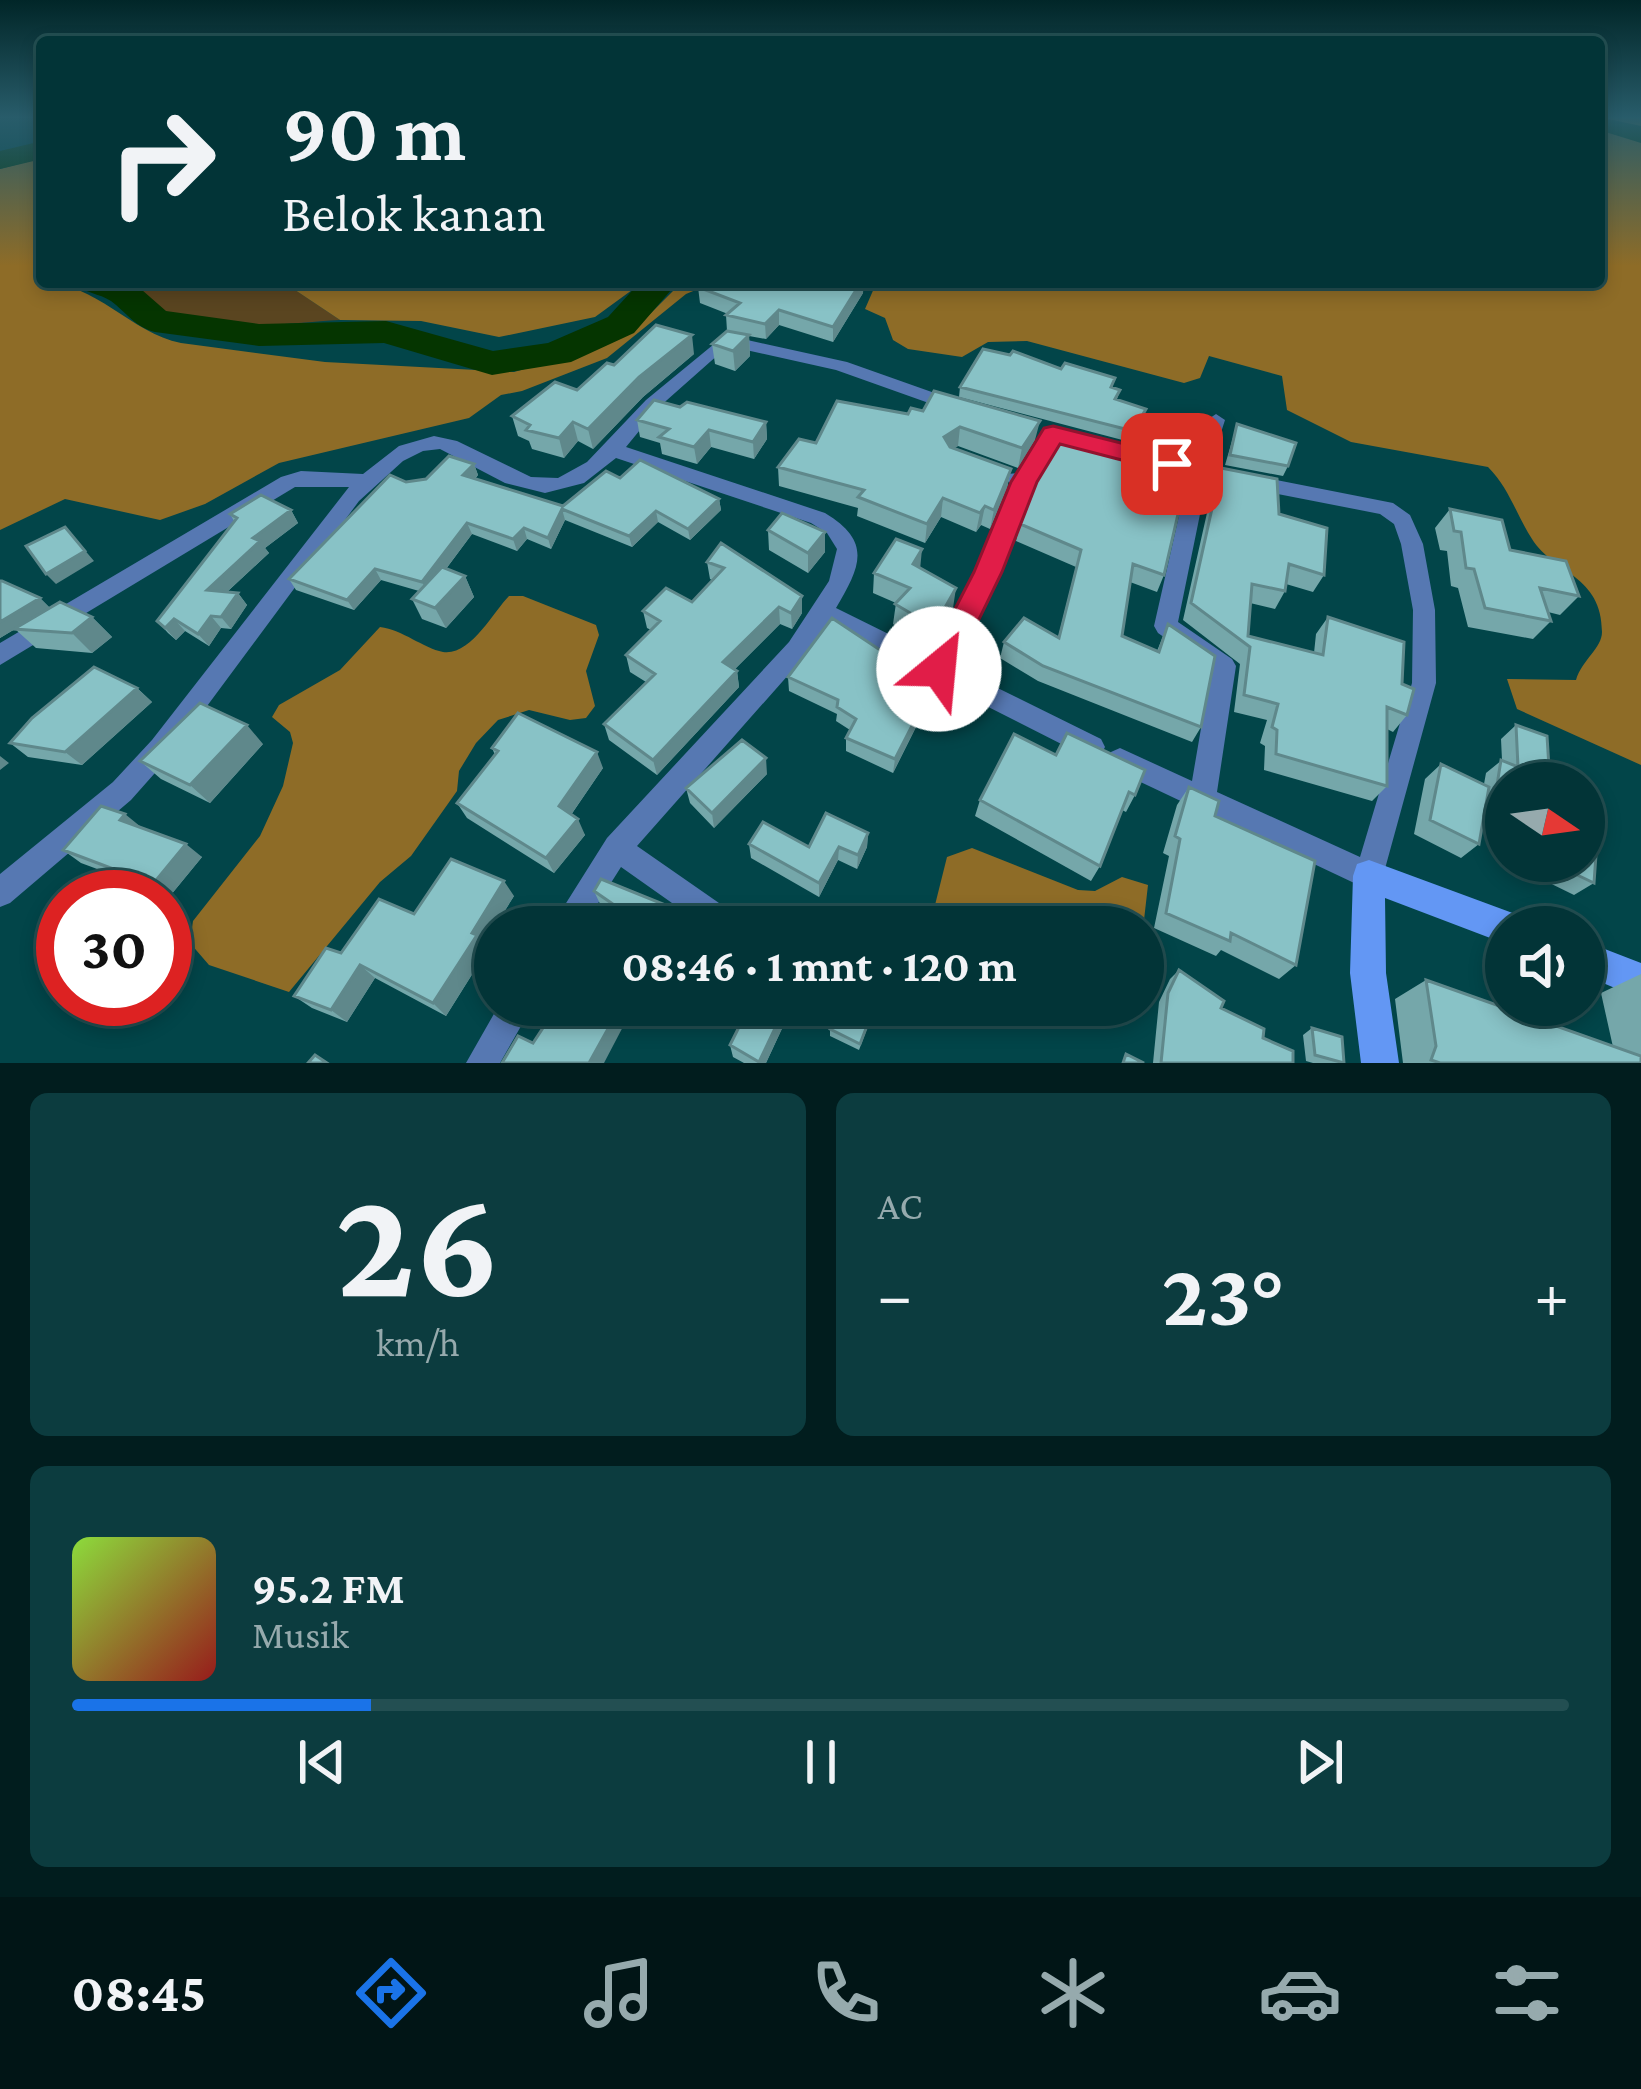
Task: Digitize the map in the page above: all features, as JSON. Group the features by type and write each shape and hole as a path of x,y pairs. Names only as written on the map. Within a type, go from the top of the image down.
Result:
{"main road":[{"path":"1379,1063 1368,973 1370,876 1485,919"},
{"path":"1605,966 1641,981"}],"street":[{"path":"0,893 122,790 161,748 303,557 388,461 430,442 449,443 473,459 550,489 574,482 725,340 841,366 975,412"},
{"path":"1202,797 1224,666 1166,626 1198,472 1216,420"},
{"path":"822,612 939,669 1202,797 1370,876 1424,682 1424,610 1412,544 1403,520 1386,508 1198,472 1043,431 988,572 939,669"},
{"path":"580,906 617,848 797,649 848,569 850,552 831,525 761,496 613,450"},
{"path":"990,470 1024,482"},
{"path":"0,655 287,482 302,478 368,481"},
{"path":"617,848 699,906"},
{"path":"482,1063 504,1026"}],"shaded area":[{"path":"36,167 36,288 79,290 163,338 181,343 325,362 514,372 602,347 631,333 676,288 700,288 686,294 607,358 501,395 469,418 279,463 205,504 160,520 65,499 0,530 0,169"},
{"path":"1605,167 1641,167 1641,765 1517,709 1507,679 1576,680 1601,638 1600,613 1586,587 1541,551 1488,467 1351,442 1287,410 1282,376 1209,356 1200,378 1184,383 1027,341 988,342 962,357 908,349 893,340 885,318 865,309 874,288 1605,288"},
{"path":"133,288 292,288 340,320 222,325 157,307"},
{"path":"292,288 635,288 595,317 499,337 421,321 340,320"},
{"path":"509,596 523,596 596,625 599,635 586,671 595,706 586,718 570,720 529,710 498,720 476,743 459,771 457,791 411,856 380,882 289,992 209,965 192,945 193,921 260,836 283,786 293,743 290,732 272,717 279,705 340,670 380,627 443,652 463,647"},
{"path":"972,848 1078,890 1095,891 1122,877 1148,885 1146,906 935,906 947,857"}],"building":[{"path":"701,288 857,288 833,327 779,310 765,324 726,315 740,303"},
{"path":"656,325 692,335 639,377 588,429 573,422 559,438 526,430 530,425 512,416 555,382 577,390 607,363 614,365"},
{"path":"727,331 749,335 733,351 712,344"},
{"path":"983,349 1010,355 1013,351 1061,369 1065,363 1115,378 1111,387 1120,390 1115,399 1146,409 1133,431 960,387"},
{"path":"934,391 1040,421 1022,448 960,427 944,437 950,447 1011,469 994,510 985,506 980,513 943,498 927,524 858,497 864,490 778,467 799,439 816,443 837,401 908,414 911,408 923,411"},
{"path":"654,400 680,407 687,402 766,422 753,442 709,430 694,447 659,437 669,429 637,420"},
{"path":"1237,424 1296,443 1288,466 1230,455"},
{"path":"1064,430 1142,450 1137,461 1187,475 1164,575 1133,564 1122,636 1159,652 1168,624 1215,656 1201,727 1043,666 1004,642 1024,618 1059,638 1081,550 1020,524 1042,467"},
{"path":"449,456 474,464 463,475 563,506 606,471 620,478 640,460 719,499 688,529 656,511 629,536 562,509 548,538 524,528 513,539 467,523 422,582 375,569 347,600 289,579 390,475 406,482 426,479"},
{"path":"1221,468 1277,479 1279,514 1327,528 1324,575 1289,564 1285,591 1252,584 1248,636 1323,655 1328,617 1404,642 1402,684 1414,689 1407,715 1387,707 1387,786 1276,754 1277,730 1272,727 1278,704 1244,695 1250,647 1191,603"},
{"path":"261,495 291,510 253,538 260,541 207,590 238,593 221,617 211,616 198,634 174,619 165,628 157,621 237,518 230,514"},
{"path":"1450,509 1502,520 1510,550 1566,561 1579,596 1540,588 1551,621 1485,608 1474,569 1466,568 1461,532 1454,531"},
{"path":"782,513 825,532 808,553 768,530"},
{"path":"65,527 85,551 46,574 26,546"},
{"path":"896,539 922,549 913,564 956,588 934,627 895,604 910,588 874,573"},
{"path":"721,543 802,596 791,613 779,607 723,662 737,671 653,760 604,724 655,674 626,655 660,621 643,611 666,588 692,602 724,568 707,562"},
{"path":"442,567 465,576 435,608 412,599"},
{"path":"2,581 40,598 0,622"},
{"path":"60,602 92,617 72,633 14,629"},
{"path":"832,618 892,658 938,675 895,759 846,738 856,719 837,707 838,700 788,677"},
{"path":"94,667 137,688 65,752 10,743 32,718"},
{"path":"200,703 247,725 190,785 140,761"},
{"path":"518,713 597,752 559,806 578,819 546,858 457,803 498,751 492,748"},
{"path":"1516,725 1547,736 1549,762 1518,762"},
{"path":"1067,733 1145,770 1135,795 1129,792 1100,866 980,800 1014,734 1056,755"},
{"path":"742,740 766,758 712,813 686,788"},
{"path":"1441,764 1485,785 1479,844 1430,820"},
{"path":"1189,787 1219,801 1215,816 1315,861 1296,965 1231,933 1230,941 1166,913 1180,839 1175,836"},
{"path":"101,806 125,814 120,820 186,844 165,870 116,870 63,850"},
{"path":"826,813 868,833 858,855 839,847 819,883 749,844 763,822 809,847"},
{"path":"451,859 504,881 489,906 474,906 474,940 433,1003 360,965 331,1010 294,996 326,948 341,953 379,899 414,914"},
{"path":"601,879 668,906 616,906 594,891"},
{"path":"1179,970 1224,1001 1221,1008 1264,1029 1263,1038 1293,1051 1293,1063 1161,1063 1168,993"},
{"path":"1426,980 1485,1001 1485,1026 1556,1026 1641,1056 1641,1063 1440,1063 1431,1060 1436,1046"},
{"path":"544,1026 610,1026 589,1063 502,1063 518,1036 533,1043"},
{"path":"740,1026 776,1026 759,1062 730,1045"},
{"path":"831,1026 867,1026 860,1044"},
{"path":"1312,1028 1342,1037 1344,1063 1315,1055"},
{"path":"1126,1054 1144,1063 1123,1063"}],"waterway":[{"path":"111,288 155,321 259,335 386,332 492,363 557,354 621,325 655,288"}],"route":[{"path":"939,669 988,572 1024,482 1053,434 1172,464"}]}
